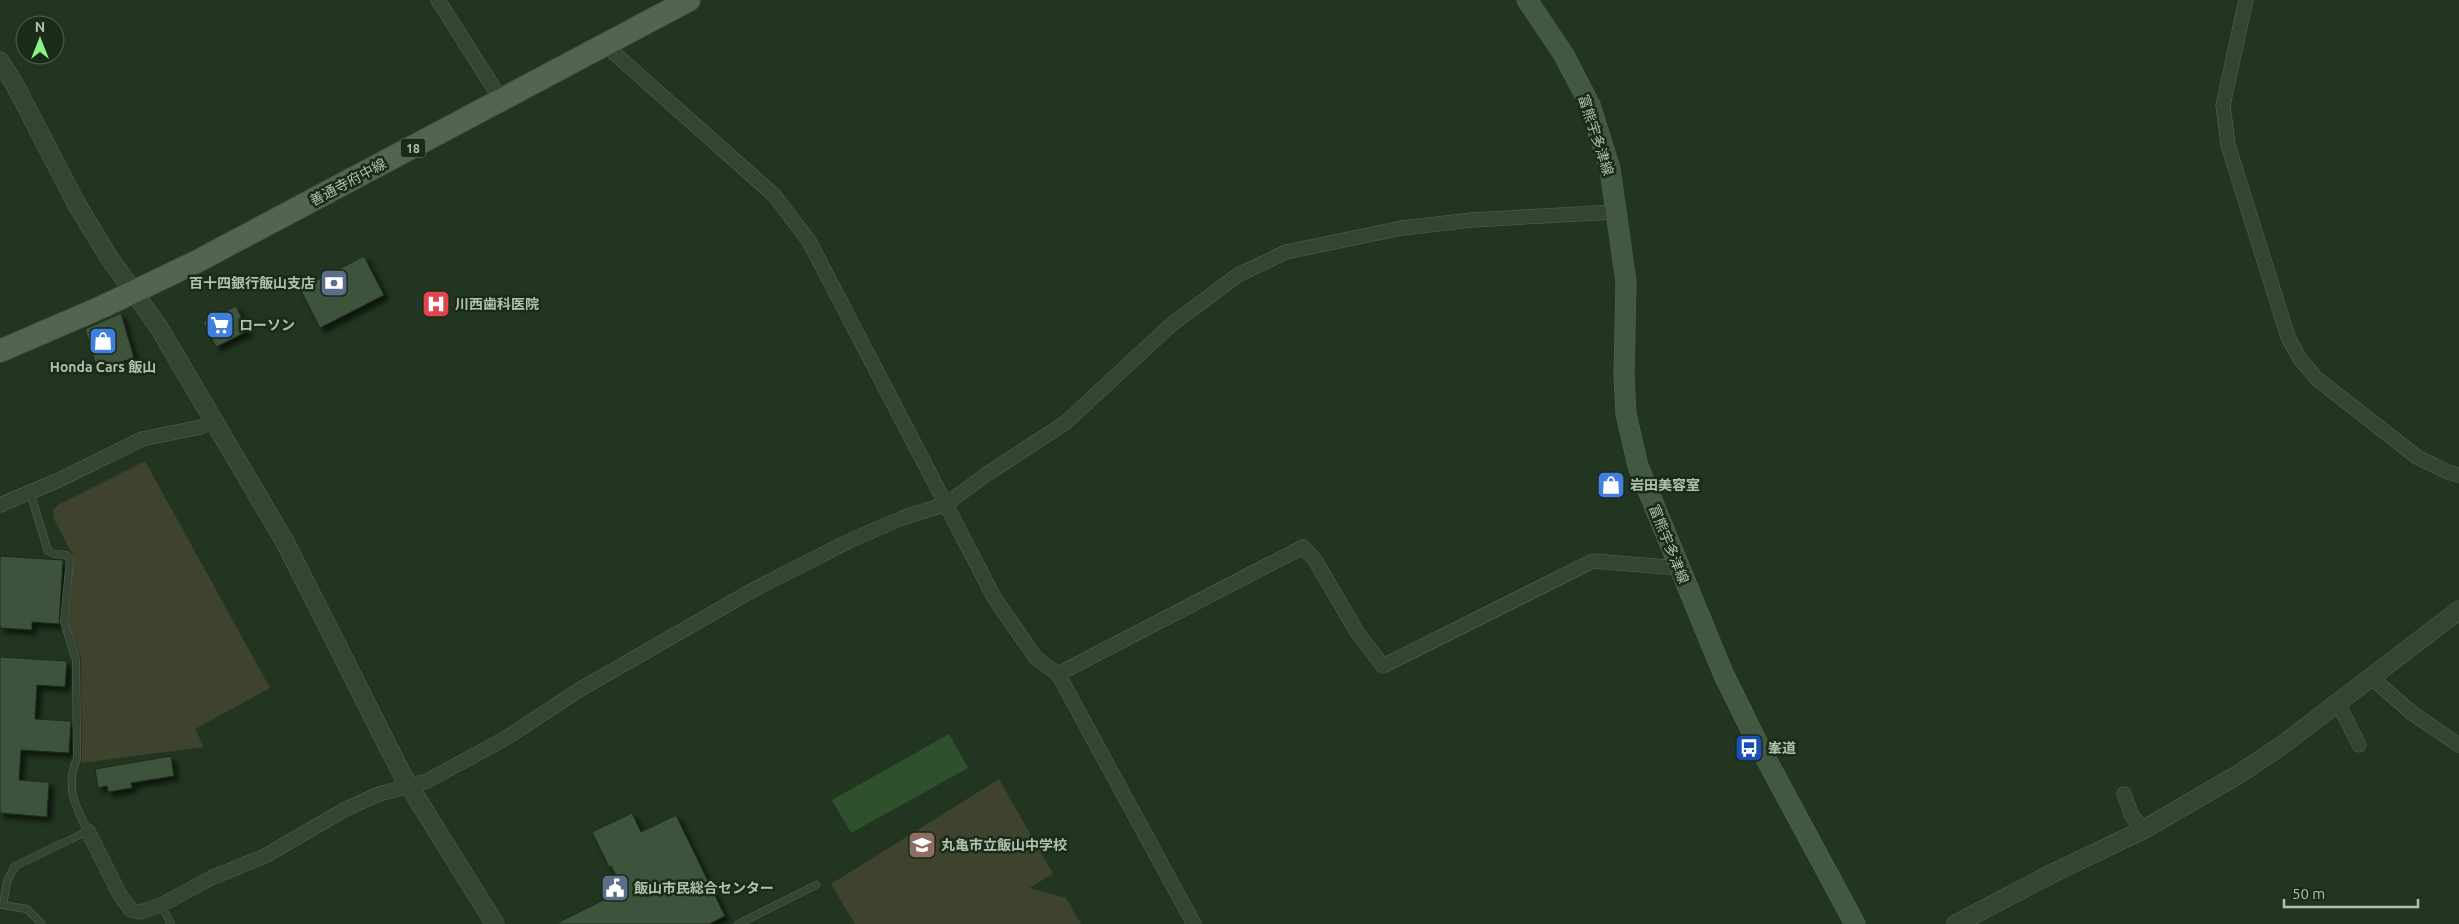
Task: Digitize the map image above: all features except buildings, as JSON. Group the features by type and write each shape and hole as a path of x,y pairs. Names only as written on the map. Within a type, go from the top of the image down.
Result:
{"main road":[{"name":"善通寺府中線","path":"0,351 134,292 196,262 689,0"},
{"name":"富熊宇多津線","path":"1526,0 1564,56 1590,105 1610,169 1626,282 1624,375 1630,439 1638,466 1678,568 1723,673 1753,735 1855,924"}],"street":[{"path":"438,0 502,101"},
{"path":"2246,0 2223,105 2224,126 2228,145 2288,337 2300,359 2316,378 2417,457 2448,472 2459,475"},
{"path":"605,45 774,195 809,241 996,599 1036,658 1058,674 1194,924"},
{"path":"0,61 15,85 76,203 108,256 158,326 285,542 411,787 495,924"},
{"path":"88,831 120,895 131,910 140,912 161,905 211,878 265,856 344,810 379,794 411,787 427,781 506,738 579,690 753,590 866,534 902,518 946,504 987,474 1065,423 1172,324 1238,275 1286,252 1411,227 1472,220 1615,212"},
{"path":"0,505 142,439 201,427 214,420"},
{"path":"1058,674 1302,547 1315,560 1357,632 1383,666 1593,561 1678,568"},
{"path":"1956,924 2056,872 2143,830 2239,774 2281,746 2459,610"},
{"path":"2372,678 2412,713 2459,746"},
{"path":"2338,703 2359,745"},
{"path":"2124,794 2132,816 2143,830"}],"lane":[{"path":"30,492 48,551 54,554 66,555 70,559 64,622 76,660 77,759 72,770 72,793 74,805 88,831 15,866 7,881 2,905 27,909 42,924"},
{"path":"738,924 816,885"},
{"path":"161,905 171,924"}],"shaded area":[{"path":"145,461 270,688 195,729 204,747 82,763 81,659 68,623 74,557 54,519 53,510 58,505"},
{"path":"949,734 968,768 851,833 832,800"},
{"path":"999,779 1053,874 1029,888 1066,898 1081,924 855,924 831,884"}],"place":[{"name":"百十四銀行飯山支店","path":"334,283"},
{"name":"川西歯科医院","path":"436,304"},
{"name":"ローソン","path":"220,325"},
{"name":"Honda Cars 飯山","path":"103,341"},
{"name":"岩田美容室","path":"1611,485"},
{"name":"峯道","path":"1749,748"},
{"name":"丸亀市立飯山中学校","path":"922,845"},
{"name":"飯山市民総合センター","path":"615,888"}]}
